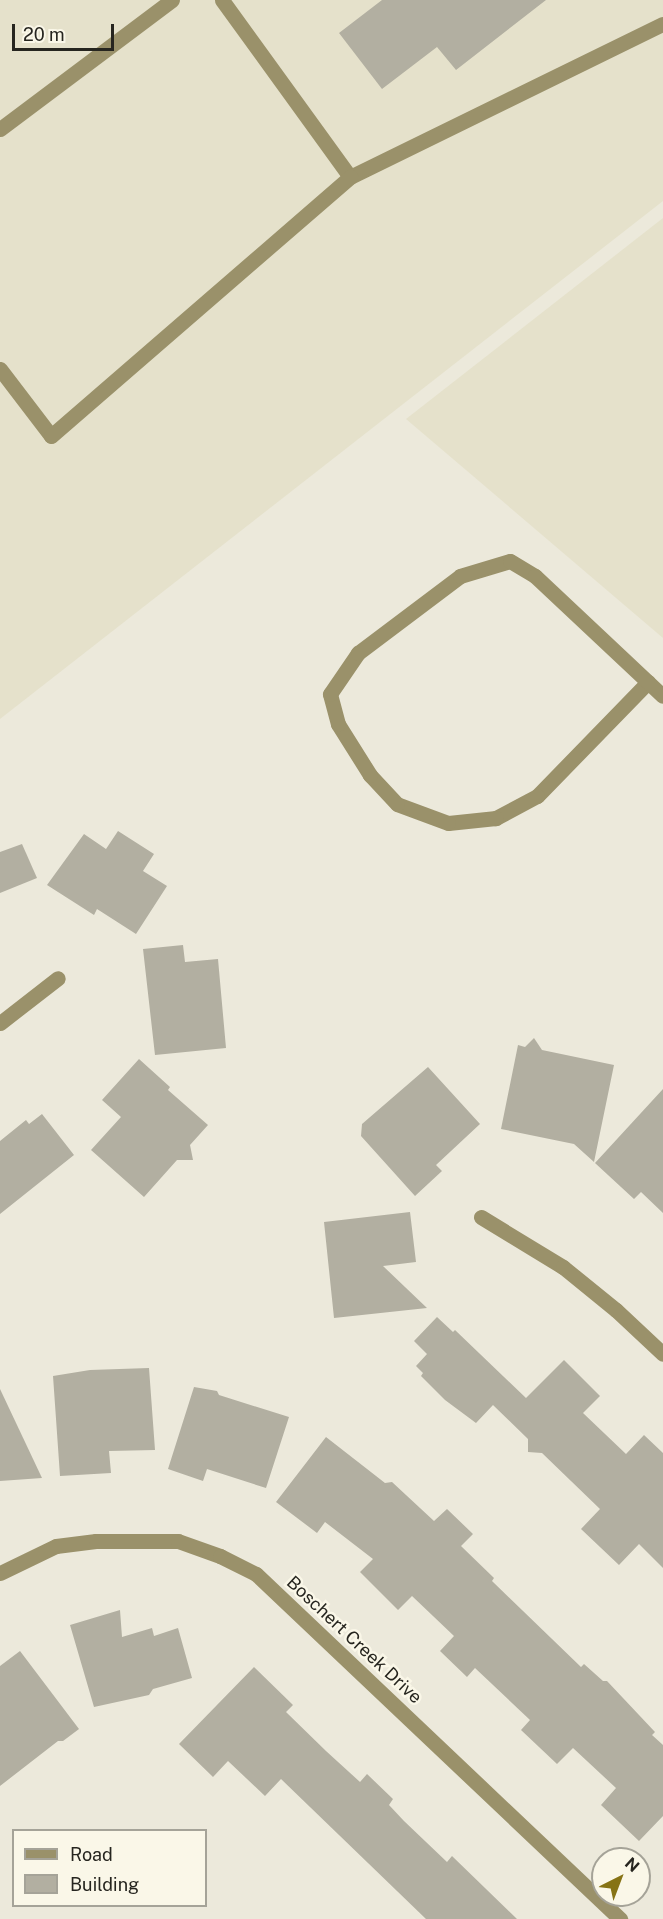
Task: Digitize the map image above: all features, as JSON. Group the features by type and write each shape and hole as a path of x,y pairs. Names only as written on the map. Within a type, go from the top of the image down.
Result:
{"street":[{"path":"0,129 172,0"},
{"path":"222,0 350,177"},
{"path":"0,369 51,435 350,177 663,24"},
{"path":"648,682 537,796 496,818 448,823 397,804 370,776 338,724 330,694 358,653 460,576 510,561 535,576 663,696"},
{"path":"0,1023 58,978"},
{"path":"481,1217 564,1267 616,1310 663,1354"},
{"name":"Boschert Creek Drive","path":"0,1573 8,1566 56,1546 96,1541 178,1541 220,1556 256,1574 620,1919"}],"shaded area":[{"path":"0,0 663,0 663,201 0,719"},
{"path":"663,218 663,638 406,419"}],"building":[{"path":"382,0 546,0 456,70 437,47 382,89 339,33"},
{"path":"118,831 154,854 143,871 167,886 136,934 97,909 94,915 47,885 84,834 106,849"},
{"path":"22,844 37,878 0,893 0,852"},
{"path":"183,945 185,962 218,959 226,1048 155,1055 143,949"},
{"path":"534,1038 542,1050 614,1065 594,1162 574,1144 501,1129 518,1045 525,1047"},
{"path":"139,1059 170,1087 168,1090 208,1125 190,1145 193,1160 177,1160 144,1197 91,1150 121,1117 102,1100"},
{"path":"428,1067 480,1124 436,1165 442,1171 415,1196 361,1136 362,1124"},
{"path":"663,1089 663,1213 641,1192 634,1199 595,1163"},
{"path":"42,1114 74,1155 0,1214 0,1141 26,1120 29,1124"},
{"path":"410,1212 416,1262 383,1266 427,1308 334,1318 324,1222"},
{"path":"437,1317 453,1332 455,1330 526,1398 564,1360 600,1396 583,1413 626,1454 644,1435 663,1453 663,1568 639,1544 619,1565 581,1529 600,1509 542,1453 528,1452 528,1439 493,1405 476,1423 445,1400 421,1376 423,1373 416,1366 427,1354 414,1341"},
{"path":"149,1368 155,1450 109,1451 111,1473 60,1476 53,1376 90,1370"},
{"path":"194,1387 217,1391 219,1395 289,1417 266,1488 207,1469 203,1481 168,1469"},
{"path":"0,1389 42,1478 0,1481"},
{"path":"326,1437 385,1483 392,1482 434,1521 447,1509 473,1534 461,1546 494,1578 492,1581 581,1667 584,1664 603,1681 607,1681 655,1732 652,1735 663,1745 663,1816 639,1841 601,1805 616,1788 573,1748 557,1764 521,1730 530,1720 475,1668 467,1677 440,1651 454,1636 412,1596 398,1610 360,1572 373,1559 325,1522 317,1533 276,1502"},
{"path":"120,1610 122,1637 152,1628 154,1636 178,1628 192,1678 153,1689 149,1695 94,1707 70,1625"},
{"path":"20,1651 79,1729 63,1741 58,1741 0,1786 0,1666"},
{"path":"254,1667 293,1705 286,1712 326,1751 360,1782 367,1774 393,1799 389,1805 404,1821 447,1862 452,1856 517,1919 426,1919 281,1779 265,1796 228,1761 213,1777 179,1744"}]}
